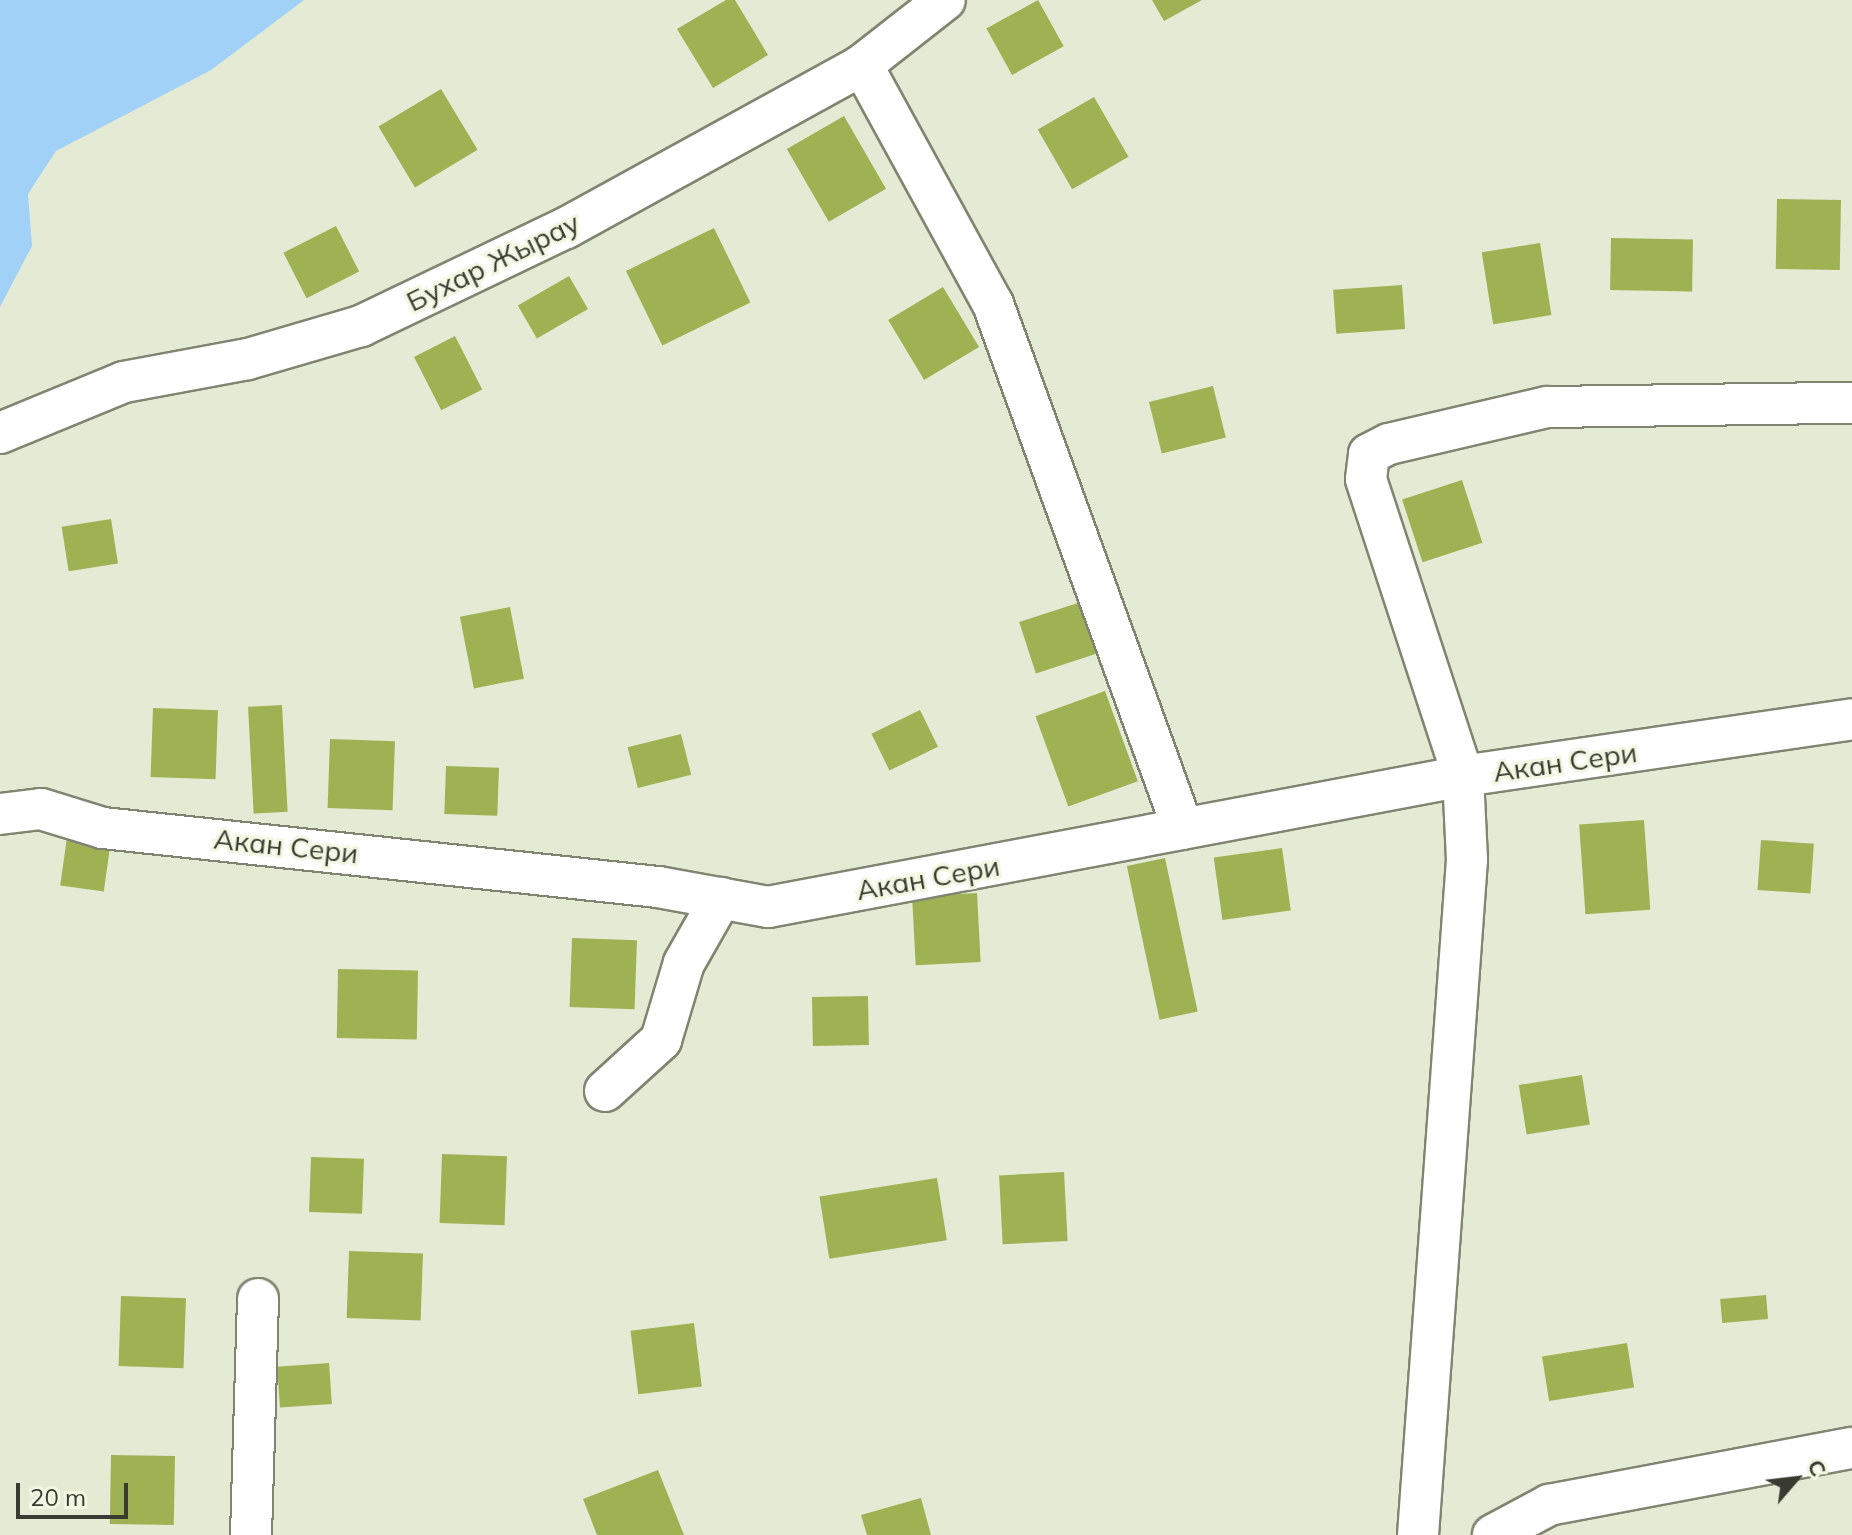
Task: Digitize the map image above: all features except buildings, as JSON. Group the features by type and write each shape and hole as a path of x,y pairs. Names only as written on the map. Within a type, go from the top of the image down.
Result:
{"street":[{"name":"Бухар Жырау","path":"0,433 124,382 248,359 361,326 566,228 862,65 945,0"},
{"path":"862,65 993,304 1183,829"},
{"path":"1418,1535 1467,860 1463,776 1366,479 1369,454 1389,444 1547,407 1852,403"},
{"name":"Акан Сери","path":"0,814 41,809 103,828 721,898 768,907 1463,776 1852,719"},
{"path":"605,1091 661,1040 684,963 721,898"},
{"path":"251,1535 258,1299"},
{"path":"1493,1535 1549,1505 1852,1448"}],"water":[{"path":"0,0 304,0 211,70 56,151 28,194 32,246 0,307"}]}
